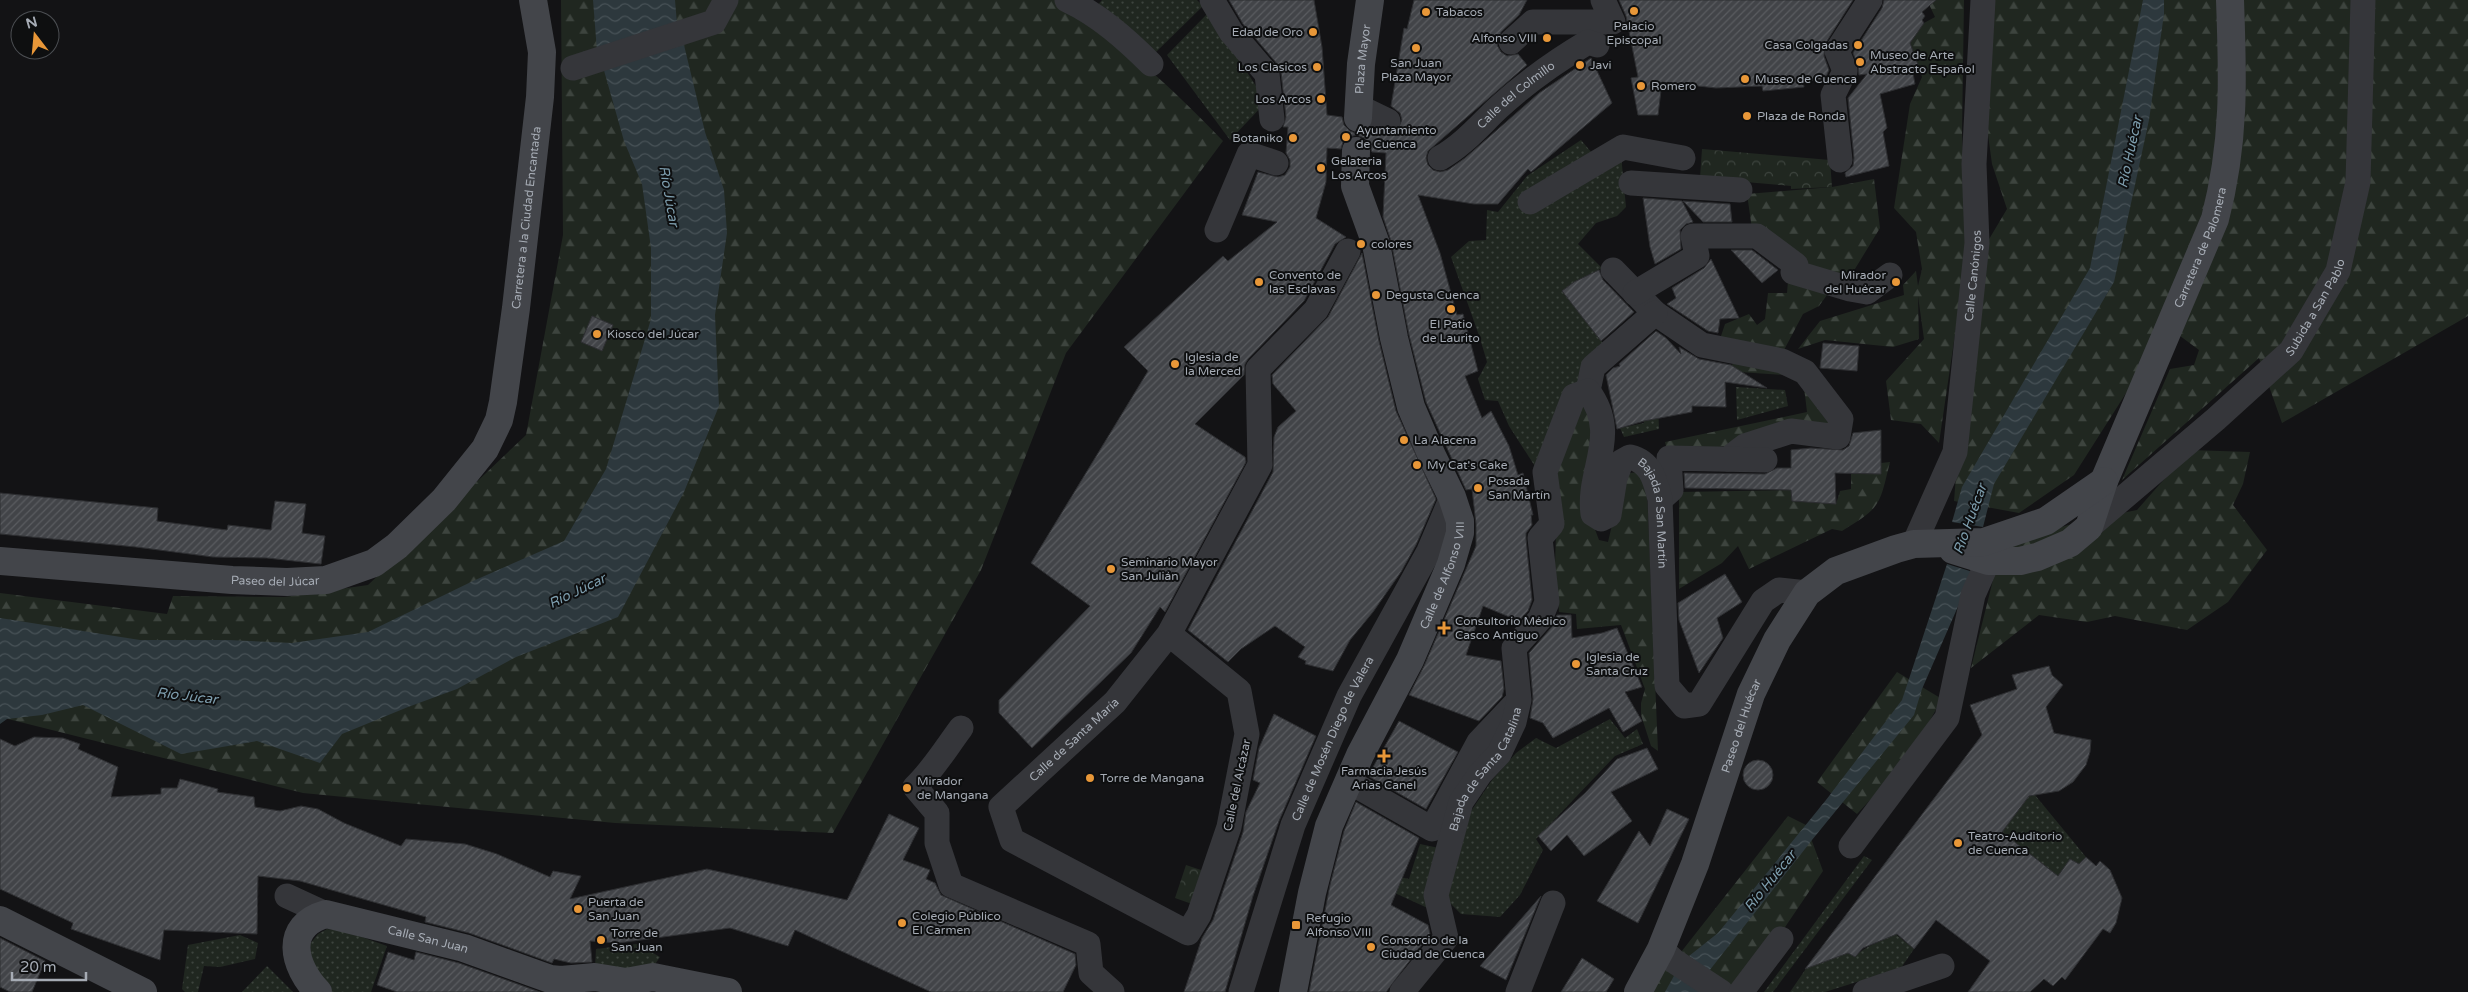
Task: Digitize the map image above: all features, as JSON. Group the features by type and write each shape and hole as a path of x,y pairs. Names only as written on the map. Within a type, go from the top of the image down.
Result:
{"street":[{"name":"Carretera a la Ciudad Encantada","path":"493,435 503,402 535,157 542,52 533,0"},
{"path":"584,64 704,25 726,0"},
{"path":"1067,0 1087,10 1129,42 1152,64"},
{"path":"1212,0 1231,32 1267,74 1272,119"},
{"name":"Plaza Mayor","path":"1358,112 1360,64 1370,0"},
{"path":"1511,42 1533,22 1613,22 1603,0"},
{"name":"Calle Canónigos","path":"1924,544 1955,452 1977,243 1974,164 1983,0"},
{"name":"Carretera de Palomera","path":"2104,481 2215,219 2222,192 2232,119 2230,0"},
{"name":"Subida a San Pablo","path":"2089,527 2216,419 2290,351 2338,272 2358,182 2363,0"},
{"path":"1840,160 1833,95 1845,71 1837,51 1842,46 1868,2"},
{"name":"Calle del Colmillo","path":"1440,158 1458,148 1499,108 1557,60 1588,42 1597,45"},
{"path":"1358,112 1388,121"},
{"path":"1530,202 1623,147 1684,158"},
{"name":"Calle de Alfonso VIII","path":"1293,992 1300,946 1324,839 1348,781 1410,660 1451,564 1460,532 1460,521 1452,497 1411,407 1394,338 1376,244 1362,211 1355,186 1356,151"},
{"path":"1217,230 1248,154 1276,163"},
{"path":"1631,183 1740,190"},
{"path":"1635,293 1697,256 1693,236 1758,236 1796,265 1793,272 1850,289 1867,292 1890,275"},
{"name":"Calle de Santa María","path":"1188,933 1012,840 1001,807 1115,702 1169,634 1260,466 1258,369 1316,310 1348,251"},
{"path":"1613,270 1655,312 1702,345 1782,361 1805,372 1842,418 1838,437 1791,431 1745,446 1728,459"},
{"path":"1588,391 1593,367 1655,312"},
{"name":"Bajada a San Martín","path":"1588,391 1597,404 1604,443 1592,502 1593,514 1601,519 1609,515 1615,478 1621,462 1630,457 1638,459 1647,465 1654,476 1660,499 1667,686 1684,706 1699,704 1763,601 1779,590 1807,593"},
{"name":"Bajada de Santa Catalina","path":"1402,992 1446,938 1436,894 1461,802 1480,774 1499,754 1514,722 1519,700 1514,648 1540,619 1547,602 1540,538 1552,524 1545,472 1574,396 1588,391"},
{"name":"Paseo del Júcar","path":"0,561 232,580 287,582 326,580 374,563 397,546 458,485 472,468 493,435"},
{"path":"1660,499 1671,490 1669,458 1765,460"},
{"path":"1924,544 1988,550 2020,561 2037,557 2070,543 2089,527 2104,481"},
{"path":"1851,846 1947,718 1973,595 1988,550 2046,521 2104,481"},
{"name":"Calle de Mosén Diego de Valera","path":"1241,992 1293,825 1349,696 1429,551 1452,497"},
{"name":"Paseo del Huécar","path":"1638,992 1668,955 1695,864 1751,694 1777,640 1807,593 1836,571 1859,561 1924,544"},
{"name":"Calle del Alcázar","path":"1169,634 1239,691 1247,734 1230,827 1199,915 1188,933"},
{"path":"1348,781 1432,829 1478,742 1519,700"},
{"path":"962,728 935,762 930,774 915,787 937,813 937,843 951,885 1088,944 1091,972 1112,992"},
{"name":"Calle San Juan","path":"287,896 326,914 464,948 575,986 595,977 629,987 653,977 728,992"},
{"path":"1518,992 1552,903"},
{"path":"318,992 300,967 296,949 297,938 306,922 326,914"},
{"path":"0,920 143,992"},
{"path":"1668,955 1727,991 1781,940"},
{"path":"1865,992 1942,966"}],"green space":[{"path":"561,0 1059,0 1103,31 1145,66 1223,141 1066,353 981,570 833,833 615,823 303,793 0,717 0,593 167,614 173,596 284,597 368,585 526,435 563,235"},
{"path":"1102,0 1197,0 1203,6 1155,53 1095,8"},
{"path":"1927,0 1964,0 1962,133 1967,253 1939,443 1921,424 1891,420 1886,381 1924,339 1918,296 1919,339 1893,347 1825,340 1798,349 1820,321 1904,295 1903,285 1916,271 1918,286 1922,269 1916,232 1894,208 1910,104 1922,77 1910,43 1924,23 1935,17"},
{"path":"1990,0 2468,0 2468,316 2282,423 2259,358 2122,480 2170,369 2194,365 2199,350 2168,327 2074,475 2019,513 1954,501 1965,360 1982,251 2007,209 1992,164 1986,120"},
{"path":"1209,12 1266,102 1230,140 1167,55"},
{"path":"1581,140 1603,166 1621,155 1626,207 1617,216 1596,223 1578,244 1602,268 1562,291 1606,347 1538,471 1509,426 1498,401 1485,400 1478,379 1487,362 1451,257 1469,241 1486,240 1487,210 1498,212 1527,176"},
{"path":"1702,149 1830,160 1832,187 1791,189 1791,186 1700,178"},
{"path":"1874,179 1880,228 1847,282 1799,267 1752,229 1747,194 1832,187"},
{"path":"1788,281 1827,295 1819,306 1803,314 1783,352 1719,342 1725,324 1749,314 1757,325 1765,319 1768,293 1787,293"},
{"path":"1742,358 1805,375 1836,429 1668,455 1665,442 1807,412 1805,395 1799,376 1739,372 1730,366"},
{"path":"1736,387 1785,390 1788,406 1737,420"},
{"path":"1575,402 1587,404 1593,432 1585,503 1599,540 1608,542 1624,474 1637,472 1647,490 1658,751 1651,746 1641,715 1641,703 1645,689 1621,625 1577,629 1576,614 1559,612 1555,565 1558,466"},
{"path":"1658,403 1659,429 1624,437 1620,428 1644,423 1642,405"},
{"path":"2190,450 2250,452 2243,484 2233,505 2267,550 2228,602 2187,630 2115,616 2087,622 2039,615 1971,668 2002,544 2082,521 2137,510"},
{"path":"1890,462 1880,497 1876,504 1864,516 1842,531 1832,529 1749,569 1738,546 1722,563 1679,589 1679,492 1791,490 1792,501 1836,504 1840,491 1851,489 1851,474 1881,474 1881,463"},
{"path":"1897,672 1942,699 1908,759 1857,814 1817,782"},
{"path":"1610,719 1625,738 1637,729 1643,744 1615,756 1536,839 1543,850 1520,895 1500,917 1461,914 1447,900 1471,811 1492,780 1516,753 1536,738 1556,748"},
{"path":"2021,795 2035,795 2086,857 2079,864 2070,860 2058,876 1997,828"},
{"path":"1788,816 1806,825 1823,871 1741,992 1638,992 1674,961"},
{"path":"1420,844 1439,848 1434,911 1373,883 1375,871 1409,879"},
{"path":"1864,856 1872,860 1773,992 1764,992"},
{"path":"1186,865 1204,871 1192,904 1175,898"},
{"path":"327,929 345,931 387,946 371,992 332,992 311,969 310,944 318,934"},
{"path":"1893,932 1914,949 1901,968 1825,992 1790,992 1816,954 1815,958 1848,953 1855,957"},
{"path":"240,935 258,943 255,959 220,967 204,966 198,992 185,992 182,989 188,945"},
{"path":"637,944 660,957 649,973 595,967 596,949"},
{"path":"267,966 293,992 242,992"}],"water":[{"path":"593,0 675,0 677,24 597,51"},
{"name":"Río Huécar","path":"2143,0 2164,0 2164,14 2149,120 2114,282 1994,484 1983,527 1952,522 1962,487 2090,268"},
{"name":"Río Júcar","path":"684,45 705,132 724,190 727,233 715,315 719,406 684,492 618,617 516,657 457,689 342,734 320,763 257,741 181,754 83,705 42,715 7,719 0,724 0,618 140,640 228,640 292,643 368,632 473,581 564,541 606,469 651,319 651,248 642,184 624,141 603,67"},
{"name":"Río Huécar","path":"1947,564 1973,572 1922,689 1914,715 1709,971 1689,956 1718,933 1826,800 1902,700"},
{"path":"1675,974 1701,992 1665,992"}],"building":[{"path":"1229,0 1314,0 1322,47 1327,115 1342,117 1344,125 1350,131 1358,134 1370,128 1389,135 1396,133 1402,120 1400,113 1391,106 1404,28 1407,29 1414,0 1527,0 1519,15 1501,32 1497,45 1501,52 1507,56 1518,54 1527,65 1428,151 1426,158 1428,165 1433,170 1440,172 1448,170 1465,158 1539,93 1591,58 1612,103 1531,172 1528,169 1498,204 1474,204 1418,195 1440,253 1457,315 1463,314 1478,371 1465,376 1482,418 1491,411 1509,446 1518,475 1523,473 1533,515 1531,515 1532,525 1526,533 1532,600 1528,611 1519,621 1483,606 1466,655 1501,661 1504,689 1502,697 1479,721 1409,695 1424,666 1476,546 1476,524 1472,489 1466,490 1426,402 1409,335 1391,241 1383,217 1386,153 1372,152 1369,143 1364,138 1357,135 1349,137 1343,142 1341,149 1327,148 1326,182 1316,218 1346,237 1335,244 1304,301 1248,359 1245,364 1244,375 1195,424 1245,457 1246,462 1165,612 1160,607 1131,653 1032,748 999,713 999,700 1090,606 1031,563 1148,371 1124,347 1223,256 1228,261 1277,222 1242,215 1258,172 1278,177 1285,175 1290,167 1290,160 1286,153 1288,127 1283,127 1286,117 1281,72 1278,65 1256,39 1253,32 1250,33 1243,24"},
{"path":"1619,0 1853,0 1825,44 1824,56 1829,70 1825,79 1803,81 1804,87 1763,91 1762,86 1716,88 1662,82 1658,115 1638,115 1631,78 1638,77 1626,16"},
{"path":"1884,0 1936,0 1922,12 1925,16 1922,20 1924,23 1910,43 1918,65 1912,68 1915,84 1880,94 1887,128 1883,132 1889,166 1846,177 1845,173 1853,166 1854,158 1848,98 1867,74 1859,75 1853,53 1882,8"},
{"path":"1643,198 1682,201 1693,222 1686,224 1680,230 1681,249 1655,264 1650,247"},
{"path":"1683,201 1730,204 1732,222 1703,222"},
{"path":"1731,250 1752,250 1778,270 1762,283"},
{"path":"1362,253 1379,341 1396,411 1436,499 1416,545 1401,572 1373,612 1350,640 1333,671 1305,664 1306,661 1298,657 1305,647 1275,626 1241,649 1228,662 1188,630 1273,472 1274,437 1278,427 1296,411 1273,384 1272,375 1328,317"},
{"path":"1711,259 1739,318 1720,319 1718,333 1708,331 1667,304 1676,298 1672,288 1704,268"},
{"path":"1599,270 1603,280 1634,312 1601,341 1562,291 1574,282"},
{"name":"Kiosco del Júcar","path":"592,316 613,325 602,351 581,342"},
{"path":"1656,331 1666,338 1681,354 1679,347 1699,359 1731,365 1767,388 1725,382 1726,407 1692,406 1692,412 1644,421 1617,429 1606,375 1613,368 1620,366 1619,364"},
{"path":"1823,343 1859,346 1857,371 1820,368"},
{"path":"1881,430 1881,474 1835,473 1836,504 1792,501 1791,490 1685,488 1684,473 1765,474 1777,468 1791,468 1791,450 1811,448 1843,450 1849,446 1853,433"},
{"path":"0,493 158,508 157,521 227,530 228,525 271,530 275,501 306,504 302,533 325,536 321,564 267,558 213,557 136,547 0,534"},
{"path":"1725,574 1742,602 1717,618 1723,638 1699,673 1679,620 1678,603"},
{"name":"Iglesia de Santa Cruz","path":"1557,615 1571,615 1572,638 1602,633 1617,628 1642,687 1625,692 1642,721 1623,732 1609,708 1553,738 1543,723 1530,718 1533,699 1529,653 1551,628"},
{"name":"Teatro-Auditorio de Cuenca","path":"2049,666 2052,675 2063,685 2046,707 2054,733 2091,740 2090,752 2086,765 2073,782 2059,791 2029,796 2002,832 2058,876 2070,859 2079,864 2086,857 2096,866 2100,861 2110,870 2122,898 2116,923 2110,933 2103,929 2065,980 2062,977 2053,986 2044,979 2030,992 1968,992 1990,961 1936,920 1914,949 1897,934 1863,948 1855,957 1848,953 1805,969 1982,735 1970,705 2017,689 2012,675"},
{"path":"1274,714 1316,736 1279,821 1253,896 1225,992 1184,992 1202,938 1213,920 1243,832 1246,812 1260,783 1253,780 1259,748"},
{"path":"1399,721 1458,752 1426,809 1368,776"},
{"path":"34,737 63,738 80,744 78,749 118,767 111,797 161,794 161,788 177,788 180,779 218,789 217,792 254,797 255,807 280,811 301,806 318,809 344,823 401,846 406,839 465,844 497,854 550,877 553,871 581,876 570,899 707,869 847,900 889,814 919,828 903,860 930,870 926,879 935,883 941,895 1075,954 1076,965 1063,992 931,992 795,930 788,946 730,928 618,943 590,941 592,962 571,963 554,959 552,963 469,933 425,922 426,917 300,881 258,876 257,934 164,930 160,960 71,929 73,923 0,889 0,739 15,746"},
{"path":"1647,748 1658,769 1611,792 1632,821 1584,856 1567,835 1551,851 1538,836 1585,793 1617,759"},
{"path":"1758,760 1769,764 1773,775 1769,786 1758,790 1747,786 1743,775 1747,764"},
{"path":"1356,802 1419,838 1391,905 1428,925 1430,934 1386,992 1309,992 1330,885 1344,831"},
{"path":"1667,809 1689,819 1638,923 1597,901 1639,831 1650,846"},
{"path":"1541,896 1506,980 1480,966"},
{"path":"0,938 45,961 32,992 10,992 0,987"},
{"path":"388,952 414,960 416,952 459,963 540,992 397,992 377,985"},
{"path":"1582,958 1614,979 1606,992 1561,992"}],"place":[{"name":"Palacio Episcopal","path":"1634,11"},
{"name":"Tabacos","path":"1426,12"},
{"name":"Edad de Oro","path":"1313,32"},
{"name":"Alfonso VIII","path":"1547,38"},
{"name":"Casa Colgadas","path":"1858,45"},
{"name":"San Juan Plaza Mayor","path":"1416,48"},
{"name":"Museo de Arte Abstracto Español","path":"1860,62"},
{"name":"Javi","path":"1580,65"},
{"name":"Los Clasicos","path":"1317,67"},
{"name":"Museo de Cuenca","path":"1745,79"},
{"name":"Romero","path":"1641,86"},
{"name":"Los Arcos","path":"1321,99"},
{"name":"Plaza de Ronda","path":"1747,116"},
{"name":"Ayuntamiento de Cuenca","path":"1346,137"},
{"name":"Botaniko","path":"1293,138"},
{"name":"Gelateria Los Arcos","path":"1321,168"},
{"name":"colores","path":"1361,244"},
{"name":"Convento de las Esclavas","path":"1259,282"},
{"name":"Mirador del Huécar","path":"1896,282"},
{"name":"Degusta Cuenca","path":"1376,295"},
{"name":"El Patio de Laurito","path":"1451,309"},
{"name":"Kiosco del Júcar","path":"597,334"},
{"name":"Iglesia de la Merced","path":"1175,364"},
{"name":"La Alacena","path":"1404,440"},
{"name":"My Cat's Cake","path":"1417,465"},
{"name":"Posada San Martín","path":"1478,488"},
{"name":"Seminario Mayor San Julián","path":"1111,569"},
{"name":"Consultorio Médico Casco Antiguo","path":"1444,628"},
{"name":"Iglesia de Santa Cruz","path":"1576,664"},
{"name":"Farmacia Jesús Arias Canel","path":"1384,756"},
{"name":"Torre de Mangana","path":"1090,778"},
{"name":"Mirador de Mangana","path":"907,788"},
{"name":"Teatro-Auditorio de Cuenca","path":"1958,843"},
{"name":"Puerta de San Juan","path":"578,909"},
{"name":"Colegio Público El Carmen","path":"902,923"},
{"name":"Refugio Alfonso VIII","path":"1296,925"},
{"name":"Torre de San Juan","path":"601,940"},
{"name":"Consorcio de la Ciudad de Cuenca","path":"1371,947"}]}
